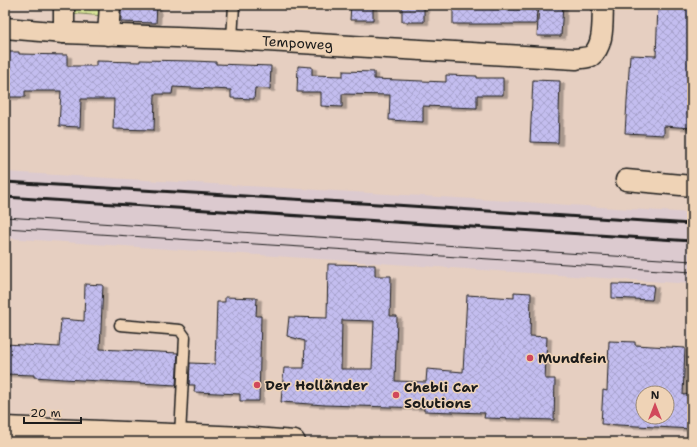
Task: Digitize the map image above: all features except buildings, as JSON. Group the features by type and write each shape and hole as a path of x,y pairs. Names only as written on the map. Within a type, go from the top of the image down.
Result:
{"main road":[{"path":"5,428 243,438 294,442"}],"street":[{"path":"64,5 64,33"},
{"path":"108,35 110,5"},
{"name":"Tempoweg","path":"5,28 64,33 232,39 576,59 589,57 596,50 600,42 603,5"},
{"path":"626,180 692,186"}],"lane":[{"path":"232,39 234,5"},
{"path":"120,325 180,330 185,337 180,436"}],"shaded area":[{"path":"5,172 692,213 692,284 5,238"}],"green space":[{"path":"68,5 104,5 104,16 68,13"}],"tram line":[{"path":"5,217 692,261"},
{"path":"5,228 692,272"}],"railway":[{"path":"5,182 692,224"},
{"path":"5,197 692,241"}],"place":[{"name":"Mundfein","path":"530,358"},
{"name":"Der Holländer","path":"257,385"},
{"name":"Chebli Car Solutions","path":"396,395"}]}
